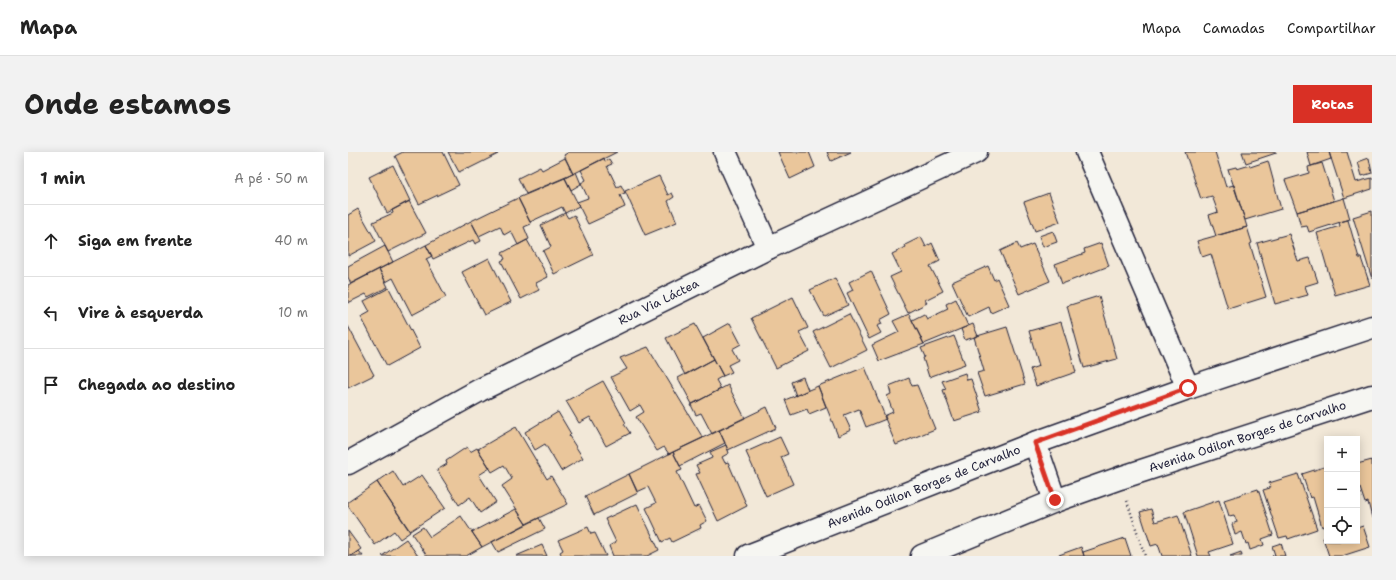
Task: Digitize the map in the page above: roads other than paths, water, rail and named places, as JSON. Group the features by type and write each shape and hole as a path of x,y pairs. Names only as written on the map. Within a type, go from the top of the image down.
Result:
{"street":[{"path":"725,152 768,248"},
{"name":"Rua Via Láctea","path":"348,463 480,390 768,248 976,152"},
{"path":"1087,152 1188,388"},
{"name":"Avenida Odilon Borges de Carvalho","path":"748,556 1035,443 1188,388 1372,327"},
{"name":"Avenida Odilon Borges de Carvalho","path":"922,556 1055,500 1372,396"},
{"path":"1035,443 1055,500"}]}
